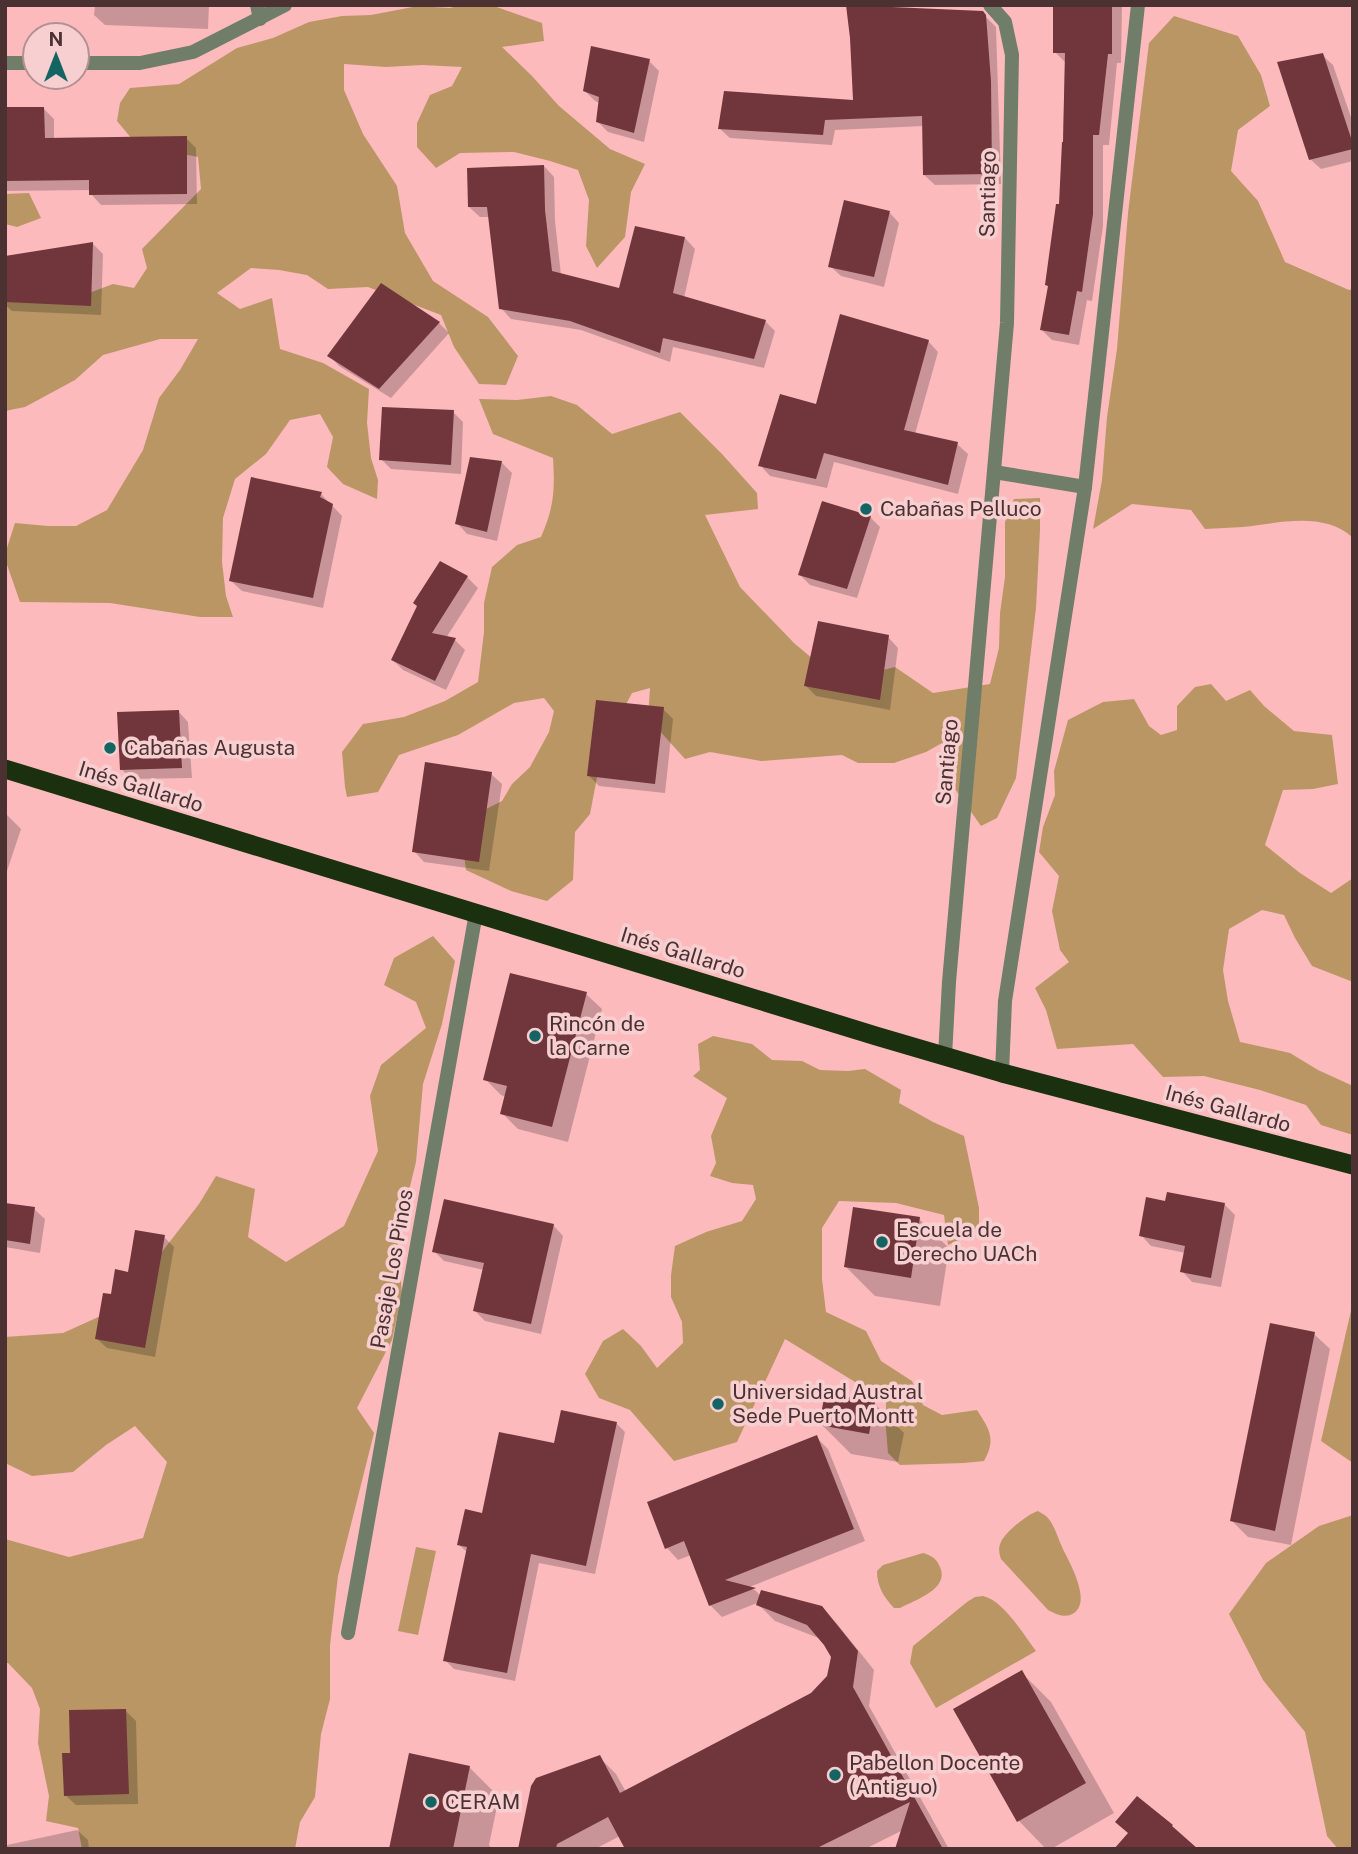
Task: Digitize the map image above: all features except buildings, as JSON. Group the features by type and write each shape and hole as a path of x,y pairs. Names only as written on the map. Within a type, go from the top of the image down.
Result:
{"highway":[{"name":"Inés Gallardo","path":"5,769 1002,1073 1353,1166"}],"street":[{"path":"91,63 140,63 193,52 258,12 285,5"},
{"name":"Santiago","path":"945,1056 948,982 1007,323 1012,55 1005,22 990,5"},
{"path":"1002,1073 1006,1001 1085,487 1138,5"},
{"path":"994,472 1085,487"},
{"name":"Pasaje Los Pinos","path":"348,1633 476,913"}],"shaded area":[{"path":"462,5 491,5 542,23 544,41 502,47 559,106 610,149 645,164 631,192 625,237 597,268 586,246 589,200 578,170 514,152 460,153 436,168 417,147 417,123 430,95 452,86 462,67 344,64 344,90 363,134 397,186 405,233 433,281 488,317 518,356 506,385 479,384 454,347 441,315 368,287 328,289 307,275 251,268 217,293 240,309 272,298 280,349 323,363 369,389 367,423 371,458 378,480 377,499 343,484 327,467 333,437 320,414 290,420 266,454 235,479 223,518 222,562 226,596 233,617 200,617 110,603 20,602 5,559 15,523 76,526 107,510 143,450 159,398 198,339 160,339 103,355 75,380 25,407 5,411 5,286 81,296 113,284 134,288 147,268 142,249 201,189 198,157 137,145 117,121 120,103 130,88 179,84 237,48 273,38 309,22 418,6 450,8"},
{"path":"1174,16 1238,36 1261,75 1270,106 1238,130 1231,171 1258,201 1285,262 1349,290 1353,289 1353,538 1329,524 1301,521 1205,529 1191,510 1132,504 1093,529 1102,480 1107,417 1117,349 1128,213 1149,43"},
{"path":"29,193 41,218 17,227 5,224 5,194"},
{"path":"551,396 577,405 612,434 680,412 757,493 758,509 705,515 740,587 794,643 839,681 895,667 933,693 990,684 999,648 1005,577 1005,522 1014,499 1040,498 1036,608 1016,778 997,818 981,826 953,786 950,763 942,743 926,752 894,763 858,763 842,755 761,761 710,752 685,759 648,718 650,688 632,693 609,737 599,767 590,814 575,832 573,880 547,901 511,891 466,870 462,841 472,816 502,801 512,784 530,767 549,732 554,711 544,698 514,703 458,735 399,755 378,792 347,797 342,752 363,724 404,717 445,701 478,682 484,632 484,603 492,567 517,545 541,537 549,517 554,480 553,458 493,434 479,399 517,400"},
{"path":"1211,684 1226,701 1250,690 1264,706 1294,731 1332,735 1338,784 1313,789 1283,790 1265,845 1331,893 1353,878 1353,982 1312,966 1284,915 1262,910 1229,929 1223,970 1228,1001 1240,1042 1290,1053 1353,1086 1353,1135 1321,1125 1306,1105 1260,1090 1204,1076 1163,1077 1133,1044 1057,1049 1046,1010 1035,988 1069,962 1060,950 1052,911 1059,876 1039,852 1043,827 1055,795 1054,771 1068,720 1103,702 1134,699 1149,726 1161,735 1177,730 1177,706 1195,687"},
{"path":"433,936 455,961 442,1024 423,1084 416,1162 397,1239 402,1293 392,1340 357,1408 374,1433 338,1576 330,1645 330,1699 321,1734 315,1797 300,1822 295,1849 82,1849 78,1828 46,1821 49,1796 38,1743 40,1709 32,1688 5,1663 5,1539 69,1557 143,1538 167,1462 135,1426 73,1472 32,1476 5,1463 5,1337 63,1333 127,1304 216,1176 255,1189 248,1237 286,1262 344,1226 378,1151 370,1096 381,1065 426,1028 416,1002 384,985 394,958"},
{"path":"713,1036 752,1044 772,1060 802,1061 820,1070 865,1069 901,1090 899,1103 964,1136 979,1208 979,1231 948,1245 944,1215 896,1203 839,1201 822,1228 822,1279 826,1312 866,1331 881,1361 912,1381 923,1405 942,1415 977,1410 990,1435 990,1447 984,1461 900,1465 888,1453 886,1401 785,1339 737,1442 674,1461 630,1410 599,1398 585,1374 603,1341 623,1329 641,1346 657,1368 683,1343 682,1322 671,1297 675,1246 706,1232 742,1221 756,1199 753,1185 732,1183 710,1176 716,1163 711,1136 727,1098 693,1076 700,1070 698,1044"},
{"path":"1353,1302 1353,1463 1321,1441"},
{"path":"1038,1511 1052,1523 1074,1571 1081,1599 1079,1607 1071,1615 1061,1615 1048,1610 1000,1557 1000,1544 1007,1533 1023,1519"},
{"path":"1353,1515 1353,1849 1338,1849 1327,1836 1305,1732 1263,1680 1229,1614 1266,1563 1319,1526"},
{"path":"416,1547 436,1551 418,1635 398,1631"},
{"path":"923,1553 939,1564 942,1575 940,1582 922,1597 900,1608 894,1608 882,1591 877,1571 883,1565"},
{"path":"983,1596 1005,1611 1036,1651 936,1708 910,1663 913,1646 967,1602"}],"place":[{"name":"Cabañas Pelluco","path":"866,509"},
{"name":"Cabañas Augusta","path":"110,748"},
{"name":"Rincón de la Carne","path":"535,1036"},
{"name":"Escuela de Derecho UACh","path":"882,1242"},
{"name":"Universidad Austral Sede Puerto Montt","path":"718,1404"},
{"name":"Pabellon Docente (Antiguo)","path":"835,1775"},
{"name":"CERAM","path":"431,1802"}]}
